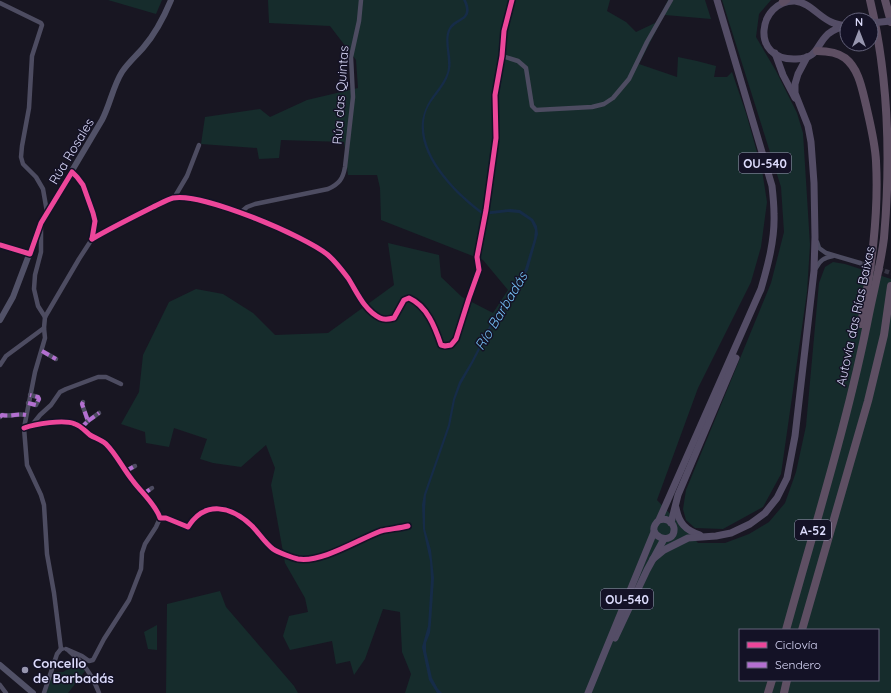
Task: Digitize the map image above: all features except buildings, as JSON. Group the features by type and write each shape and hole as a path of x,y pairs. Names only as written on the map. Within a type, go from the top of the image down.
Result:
{"highway":[{"name":"Autovía das Rías Baixas","path":"786,629 856,376 884,239 888,186 889,133 885,82 878,32 870,0"},
{"path":"885,0 891,21"},
{"path":"817,51 827,51 839,54 847,59 854,69 861,82 876,160 877,208 869,281 837,447"},
{"name":"A-52","path":"802,629 868,401 884,335 891,287"},
{"path":"768,693 772,681"},
{"path":"784,693 788,681"}],"main road":[{"name":"OU-540","path":"659,520 761,289 768,266 774,216 772,186 717,0"},
{"path":"839,24 832,23 810,7 801,3 784,1 766,16 764,27 765,38 770,49 786,59 807,57 817,51 828,34 839,28"},
{"path":"879,22 891,21"},
{"path":"775,53 783,75 800,107"},
{"path":"689,535 665,519 659,520 655,525 654,532 658,537 666,538 689,535 716,536 731,533 750,524 765,512 773,503 787,478 795,436 815,254 814,183 811,142 808,126 795,94 795,84 803,63 807,57"},
{"path":"600,666 621,628 653,559 666,538 672,534 672,524 678,495 735,361 745,327"},
{"path":"676,505 678,516 689,535"},
{"name":"OU-540","path":"588,693 654,532"},
{"path":"653,559 664,550 689,535"}],"street":[{"name":"Rúa Rosales","path":"0,320 14,297 41,223 102,120 123,71 155,31 171,0"},
{"name":"Rúa das Quintas","path":"240,213 247,207 255,204 328,189 340,182 345,167 353,97 351,56 359,21 361,0"},
{"path":"92,239 143,212 174,198 202,201 240,213 284,230 312,244 329,256 339,267 367,308 380,318 394,318 404,300 409,298 417,301 425,311 435,329 441,345 451,345 456,338 479,270 477,257 486,210 496,138 495,95 502,56 504,31 512,0"},
{"path":"502,56 518,61 526,68 532,106 536,110 592,107 604,104 620,90 629,79 647,42 671,0"},
{"path":"0,3 41,23 42,25 32,56 29,108 21,157 23,164 36,177 44,189 47,212"},
{"path":"174,198 187,176 199,145"},
{"path":"72,172 84,185 93,213 95,221 92,239 45,317 45,338 30,395 24,428 27,465 44,504 47,554 63,649 81,662 86,668 99,693"},
{"path":"41,223 41,252 34,284 35,298 45,317"},
{"path":"815,238 819,248 825,255"},
{"path":"0,245 30,254"},
{"path":"815,254 835,256 860,263"},
{"path":"814,271 825,255"},
{"path":"0,365 6,356 44,328"},
{"path":"42,351 56,359"},
{"path":"32,426 40,415 52,405 60,392 66,389 98,377 106,377 121,384"},
{"path":"28,404 36,405 39,399 38,397 30,395"},
{"path":"83,402 82,404 88,421"},
{"path":"0,416 11,416 18,413 26,415"},
{"path":"81,428 99,413"},
{"path":"24,428 46,423 69,422 74,423 106,444 156,509 160,518 145,544 142,553 141,569 128,600 93,660 89,661 82,656 63,649"},
{"path":"126,471 135,466"},
{"path":"143,494 152,488"},
{"path":"160,518 166,518 188,527 194,518 207,510 217,509 232,512 252,526 273,549 299,559 318,558 382,531 408,526"},
{"path":"44,693 57,654 63,649"},
{"path":"0,665 33,693"},
{"path":"0,685 6,693"}],"green space":[{"path":"108,0 162,0 156,14"},
{"path":"268,0 610,0 607,11 626,22 636,32 657,22 660,23 639,64 677,77 678,57 716,66 714,77 727,77 732,72 746,113 762,170 767,202 761,247 751,282 698,388 657,500 698,543 725,543 749,534 769,522 785,503 796,472 806,426 819,283 825,267 833,262 845,264 891,279 891,693 405,693 411,674 402,652 400,612 383,609 365,659 354,675 350,661 336,664 332,641 290,650 283,636 289,616 308,612 305,598 285,563 271,485 275,468 266,445 241,467 213,463 200,459 207,439 174,428 169,447 146,443 145,432 121,424 139,392 143,355 169,302 196,289 223,294 253,313 275,335 328,333 394,285 388,243 439,255 441,277 462,297 493,313 508,290 483,260 381,220 380,188 377,175 348,175 344,142 281,140 279,158 259,159 257,148 201,144 205,117 260,109 270,117 307,100 358,88 356,60 330,26 269,23"},
{"path":"668,0 705,0 711,19 665,15 662,12"},
{"path":"722,0 771,0 759,14 756,37 776,71 797,113 803,133 810,245 807,292 781,474 763,507 723,529 695,528 686,520 683,509 686,490 771,283 784,232 781,187"},
{"path":"220,591 226,607 294,686 298,693 166,693 167,604"},
{"path":"157,625 157,650 148,649 144,632"},
{"path":"74,661 79,663 85,671 68,693 46,693 54,672 63,672 68,669 66,664"}],"water":[{"path":"463,0 466,0 468,7 467,16 456,24 450,31 448,41 451,63 450,68 447,78 426,112 424,126 426,141 431,155 449,182 472,204 483,212 510,209 520,210 533,219 537,226 538,234 528,270 514,293 497,316 461,384 455,400 450,426 426,495 425,529 431,550 434,578 430,633 426,643 426,651 432,678 442,693 437,693 429,680 422,647 428,626 431,579 430,561 423,529 422,505 424,494 448,425 453,399 459,382 496,313 515,287 525,269 534,239 535,230 531,221 519,213 508,212 483,215 459,195 448,183 437,169 423,140 422,125 425,110 447,73 447,33 452,24 465,15 466,7"}],"tunnel":[{"path":"860,263 891,273"}],"marked path":[{"path":"42,351 56,359"},
{"path":"28,403 36,405 39,399 38,397 30,395"},
{"path":"81,428 88,421 82,404 83,402"},
{"path":"88,421 99,413"},
{"path":"0,417 2,415 26,415"},
{"path":"126,471 135,466"},
{"path":"143,494 152,488"}],"cycle path":[{"path":"92,239 173,198 187,198 228,208 298,237 328,255 348,278 365,306 374,315 380,318 394,318 404,300 409,298 421,306 430,318 441,345 451,345 456,339 479,270 477,257 486,210 496,138 495,95 502,56 504,31 512,0"},
{"path":"0,245 30,254 41,223 72,172 83,185 93,213 95,221 92,239"},
{"path":"24,428 57,422 77,425 110,448 129,476 152,503 160,518 166,518 188,527 195,518 202,513 218,509 227,510 244,519 273,549 298,559 308,559 329,554 381,531 408,526"}],"place":[{"name":"Concello de Barbadás","path":"25,670"}],"water label":[{"name":"Río Barbadás","path":"501,311"}]}
